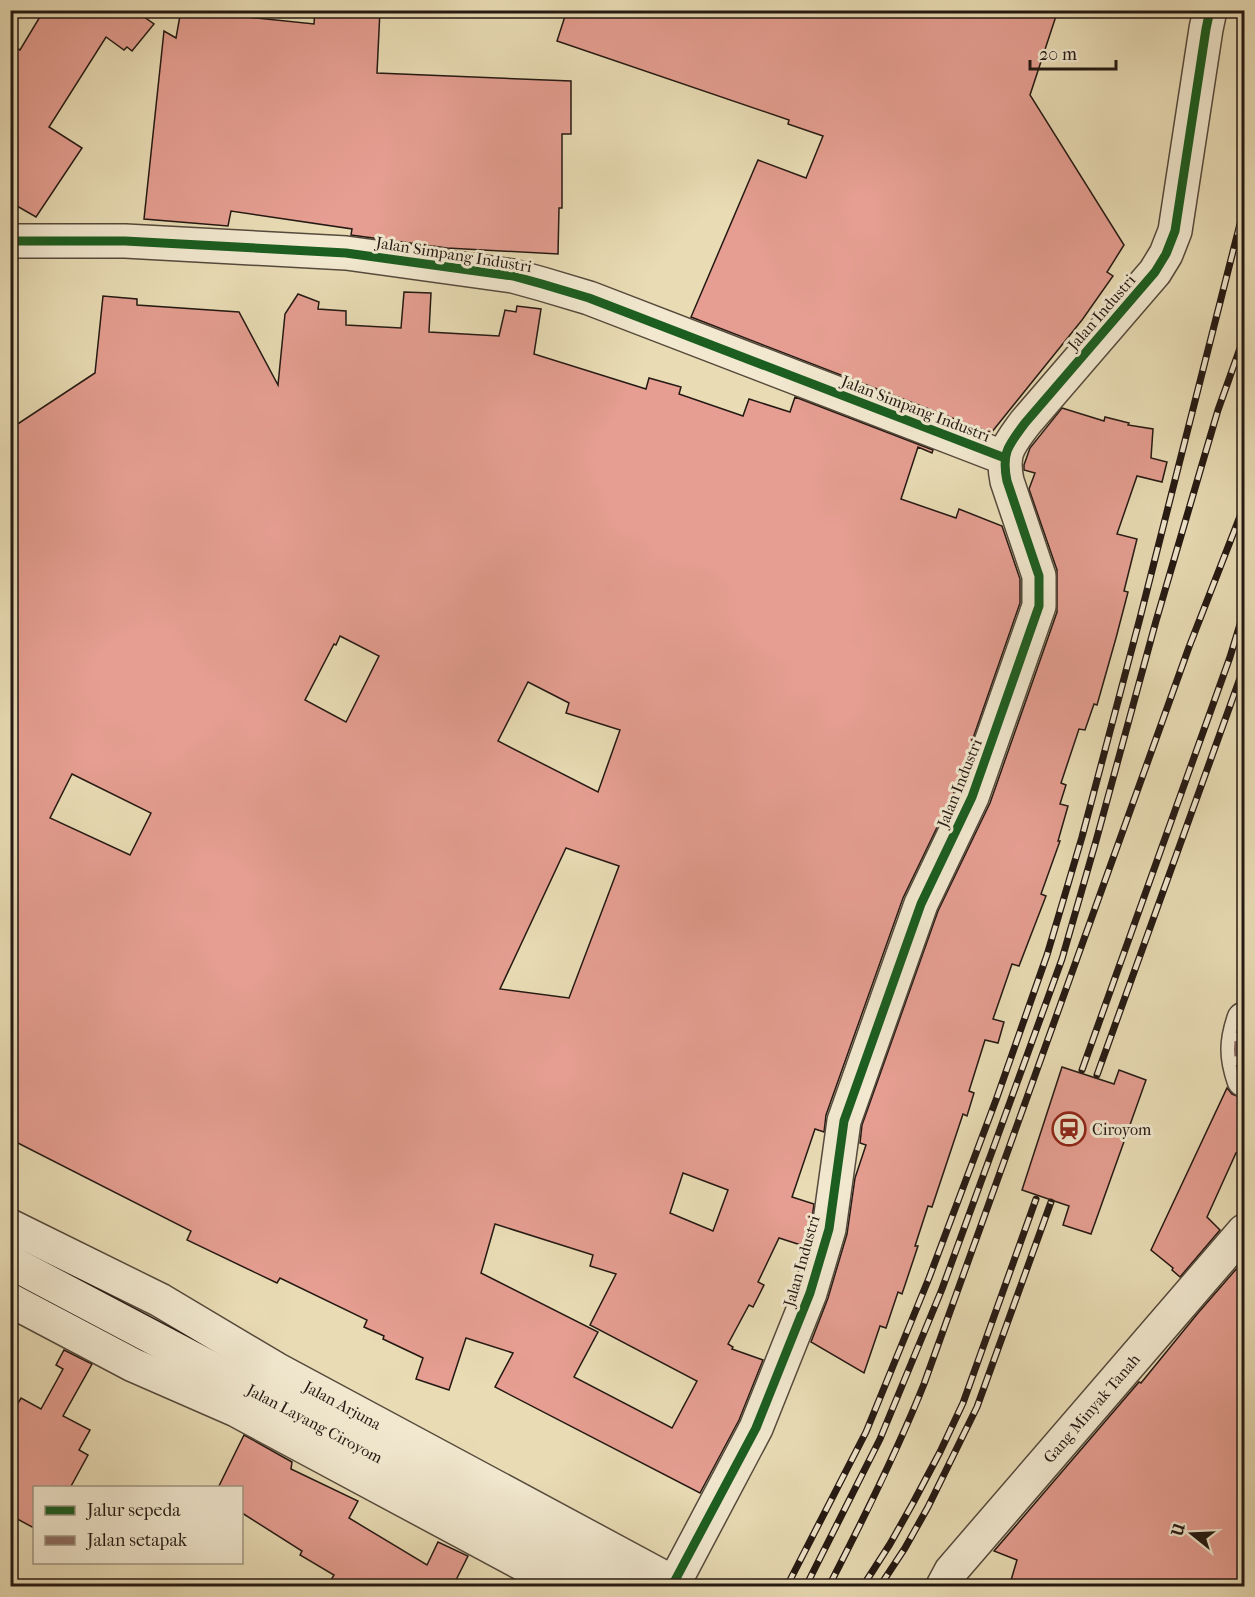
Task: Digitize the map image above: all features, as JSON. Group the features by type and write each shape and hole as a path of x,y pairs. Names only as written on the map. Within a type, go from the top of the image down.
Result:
{"street":[{"name":"Jalan Industri","path":"673,1585 756,1428 810,1293 829,1229 844,1121 921,904 972,797 1039,606 1039,576 1007,480 1004,467 1005,458 1011,442 1025,423 1155,272 1166,254 1176,231 1210,10"},
{"name":"Jalan Simpang Industri","path":"10,241 125,241 346,253 513,276 589,298 1005,458"},
{"path":"1245,1019 1238,1044 1238,1063 1245,1080"},
{"name":"Jalan Arjuna","path":"10,1226 160,1300 276,1369 673,1585"},
{"name":"Gang Minyak Tanah","path":"943,1587 958,1562 1245,1232"},
{"name":"Jalan Layang Ciroyom","path":"10,1262 553,1549 617,1587"},
{"path":"10,1300 133,1365 236,1410 564,1587"}],"building":[{"path":"44,10 134,10 154,24 132,51 127,47 124,50 106,37 49,127 82,148 36,217 10,202 10,45 20,50"},
{"path":"181,10 314,24 315,10 380,10 377,73 571,81 571,134 562,134 562,208 559,208 558,254 447,248 351,235 352,229 231,211 228,226 144,219 164,31 176,38"},
{"path":"567,10 1058,10 1030,95 1124,245 1107,272 1113,276 1082,320 991,433 691,317 758,160 806,178 823,136 788,124 789,120 557,41"},
{"path":"404,292 431,293 429,332 499,336 505,310 516,312 517,306 541,309 534,354 646,389 649,378 681,387 679,394 743,416 749,399 790,412 795,397 933,450 932,453 918,447 901,499 956,518 959,509 1002,526 1020,579 1020,603 955,790 903,898 826,1115 824,1132 815,1129 792,1197 814,1204 811,1225 804,1246 779,1238 758,1282 764,1285 753,1307 749,1305 728,1344 733,1347 732,1349 763,1360 739,1420 700,1493 495,1387 513,1353 466,1338 449,1390 416,1379 423,1358 364,1327 367,1320 280,1278 277,1283 187,1240 191,1231 10,1139 10,429 95,373 103,296 137,299 137,305 239,312 278,385 285,314 298,294 319,302 318,309 346,311 346,325 401,328","holes":["340,636 379,656 346,722 305,700 334,644 336,645","528,682 569,703 566,713 620,730 598,792 498,741","72,774 151,813 130,855 50,818","566,848 619,866 569,998 500,989","683,1173 728,1190 713,1231 670,1213","495,1224 593,1255 590,1266 616,1274 590,1325 697,1381 672,1428 574,1377 598,1332 481,1273"]},
{"path":"1062,408 1104,421 1105,417 1129,423 1128,425 1153,429 1151,458 1167,462 1162,482 1137,476 1117,534 1137,539 1124,591 1128,592 1097,705 1094,704 1085,730 1079,729 1061,783 1066,785 1060,804 1068,806 1058,841 1060,841 1041,894 1046,896 1019,966 1012,964 993,1019 1004,1022 998,1043 985,1040 969,1091 974,1093 967,1116 963,1114 932,1207 928,1206 902,1294 898,1292 886,1328 880,1326 864,1373 811,1342 828,1298 847,1234 855,1178 866,1145 860,1143 862,1125 938,911 990,803 1057,612 1057,570 1029,489 1035,473 1024,470 1024,465 1030,448"},
{"path":"1062,1067 1114,1084 1119,1070 1146,1080 1091,1234 1063,1225 1069,1206 1022,1190"},
{"path":"1227,1088 1232,1094 1245,1099 1245,1156 1236,1153 1207,1217 1220,1230 1180,1277 1172,1270 1173,1268 1151,1250"},
{"path":"1245,1259 1245,1587 1009,1587 1017,1560 994,1551 1139,1382 1141,1383"},
{"path":"64,1350 92,1364 63,1416 90,1430 79,1450 88,1455 71,1486 33,1486 33,1527 10,1515 10,1416 21,1398 41,1409 63,1369 56,1365"},
{"path":"244,1435 292,1462 291,1469 358,1501 349,1518 427,1565 438,1542 468,1556 455,1582 462,1587 327,1587 334,1575 300,1555 302,1551 243,1514 243,1486 219,1486"}],"railway":[{"path":"787,1586 866,1432 929,1278 996,1100 1047,955 1082,837 1140,618 1244,208"},
{"path":"806,1586 880,1439 942,1289 1062,959 1156,621 1218,410 1244,337"},
{"path":"829,1586 879,1486 924,1384 1189,647 1244,506"},
{"path":"1082,1070 1230,657 1244,611"},
{"path":"1097,1075 1244,667"},
{"path":"863,1586 913,1503 963,1403 1036,1199"},
{"path":"880,1586 928,1507 977,1407 1051,1202"}],"marked path":[{"path":"1244,1019 1238,1050 1244,1080"}],"cycle path":[{"path":"672,1586 756,1428 810,1293 829,1229 844,1121 921,904 972,797 1039,606 1039,576 1005,471 1008,449 1025,423 1155,272 1166,254 1175,231 1210,10"},
{"path":"10,241 125,241 346,253 513,276 589,298 1005,458"}],"place":[{"name":"Ciroyom","path":"1069,1129"}]}
